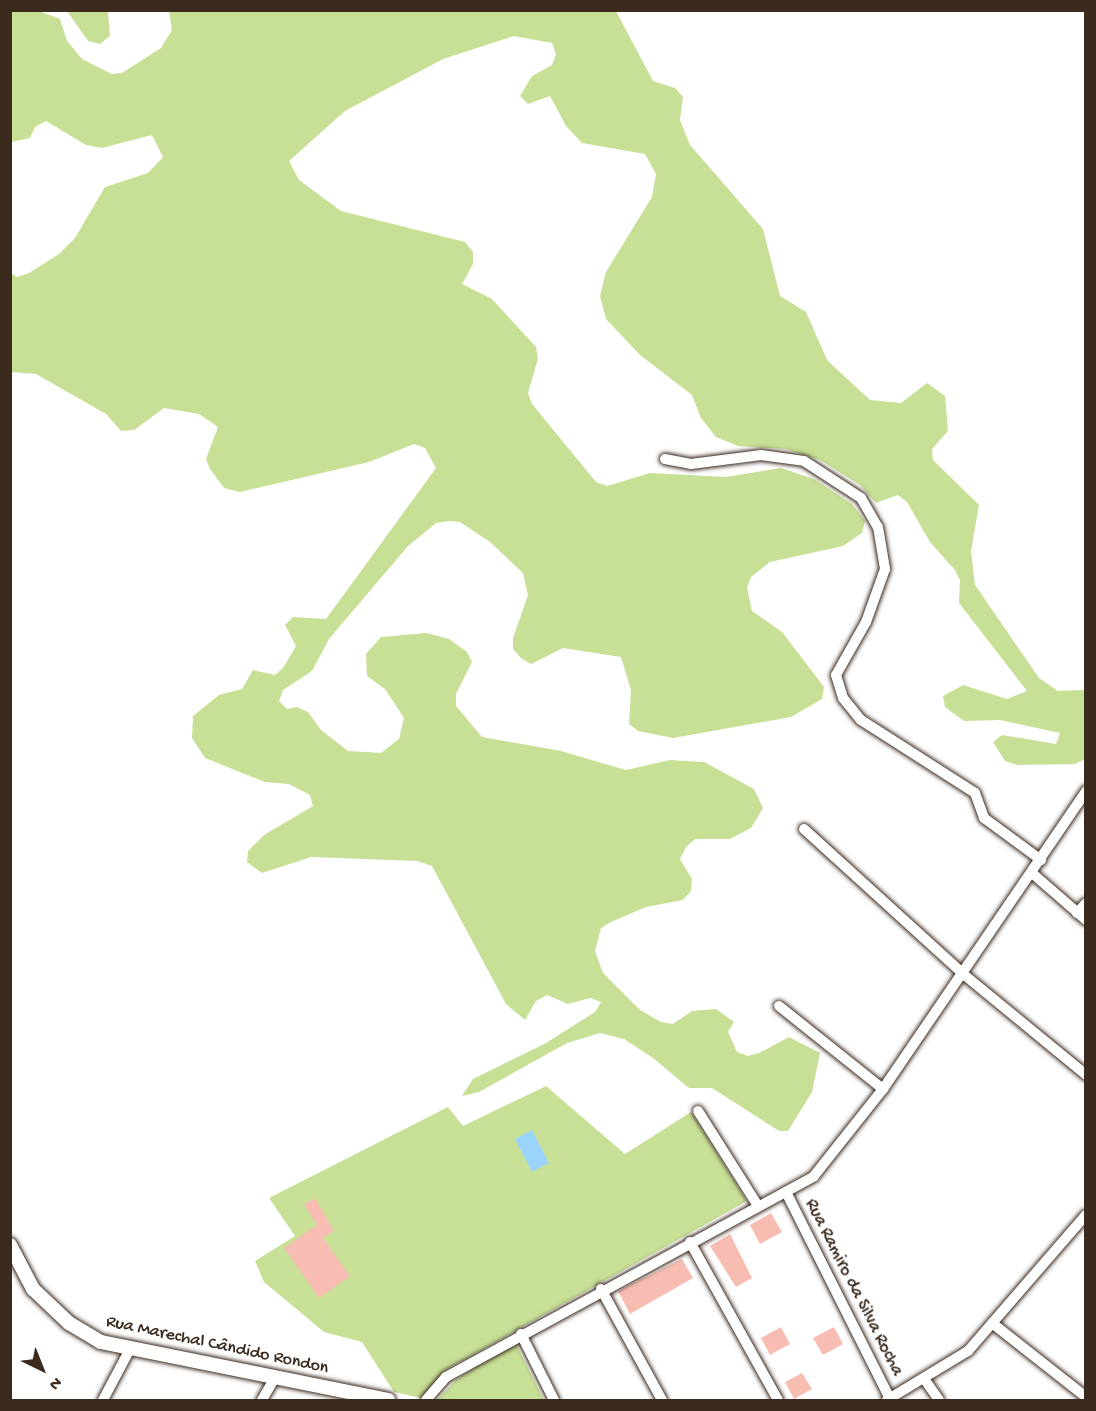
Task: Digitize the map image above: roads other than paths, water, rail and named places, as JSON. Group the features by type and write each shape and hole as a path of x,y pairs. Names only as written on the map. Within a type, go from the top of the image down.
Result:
{"street":[{"path":"665,459 691,464 760,455 804,461 861,498 878,527 885,568 866,622 836,675 843,699 861,720 975,793 984,818 1041,860"},
{"path":"426,1401 446,1377 601,1289 786,1192 830,1161 883,1089 1086,791"},
{"path":"804,829 962,973 1086,1075"},
{"path":"1032,873 1082,916 1086,903"},
{"path":"779,1006 883,1089"},
{"path":"698,1111 758,1206"},
{"name":"Rua Ramiro da Silva Rocha","path":"786,1192 888,1400"},
{"path":"888,1400 962,1356 1084,1220"},
{"path":"690,1242 778,1401"},
{"name":"Rua Marechal Cândido Rondon","path":"10,1245 33,1289 69,1323 101,1342 276,1376 388,1401"},
{"path":"601,1289 662,1401"},
{"path":"992,1323 1086,1397"},
{"path":"521,1334 554,1401"},
{"path":"103,1401 130,1349"},
{"path":"262,1401 276,1376"},
{"path":"925,1380 939,1401"}],"water":[{"path":"532,1130 549,1163 532,1172 515,1139"}]}
